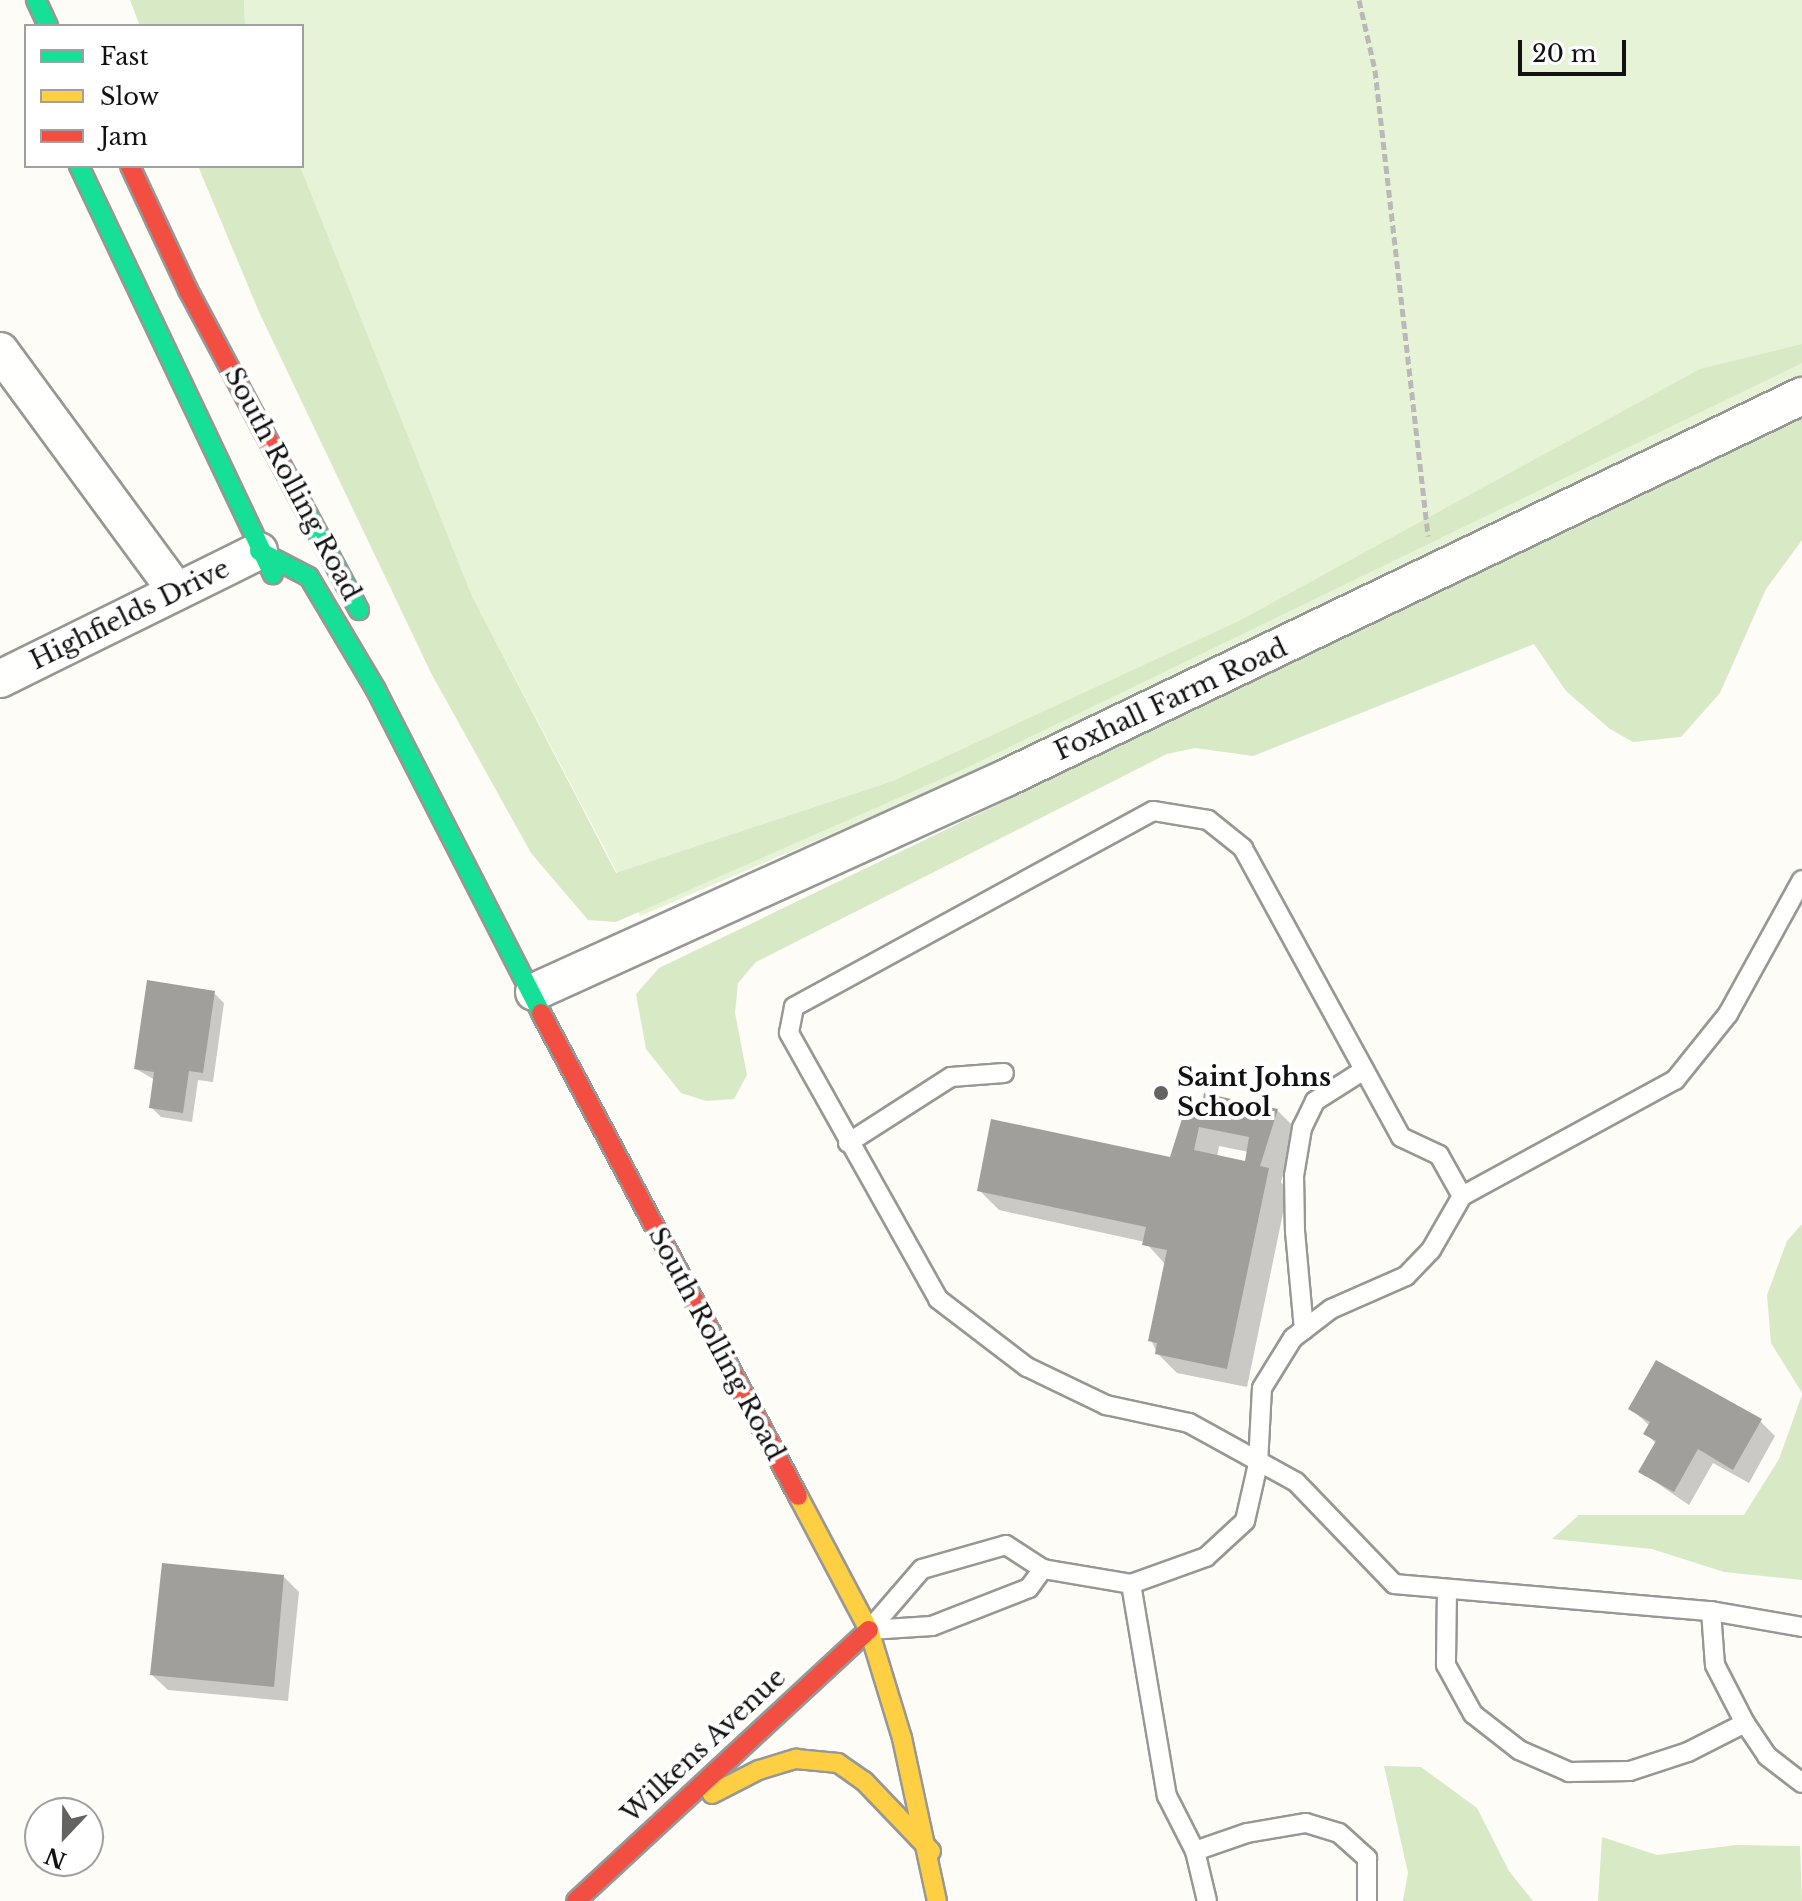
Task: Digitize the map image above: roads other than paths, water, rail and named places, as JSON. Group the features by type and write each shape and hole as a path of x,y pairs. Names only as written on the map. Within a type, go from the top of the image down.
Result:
{"main road":[{"path":"39,0 48,24"},
{"name":"South Rolling Road","path":"80,168 259,551 283,590"},
{"path":"116,168 192,340"},
{"name":"South Rolling Road","path":"131,168 188,290 365,623"},
{"name":"South Rolling Road","path":"259,551 265,507"},
{"name":"South Rolling Road","path":"259,551 309,577 376,690 434,810 534,992 869,1630 931,1851 937,1901"},
{"name":"South Rolling Road","path":"408,706 434,810"},
{"name":"South Rolling Road","path":"388,756 434,810"},
{"name":"Wilkens Avenue","path":"576,1901 869,1630"},
{"path":"660,1821 759,1770 796,1759 838,1763 864,1781 931,1851"}],"street":[{"path":"0,351 176,591"},
{"name":"Foxhall Farm Road","path":"534,992 1433,577 1802,396"},
{"name":"Highfields Drive","path":"0,679 259,551"}],"lane":[{"path":"1462,1196 1439,1155 1401,1137 1243,848 1208,820 1153,811 794,1007 789,1033 938,1299 1027,1367 1106,1405 1189,1423 1258,1464 1296,1482 1394,1584 1711,1611 1802,1627"},
{"path":"869,1630 922,1569 1006,1545 1043,1569 1131,1584 1206,1557 1245,1521 1258,1464 1262,1388 1293,1338 1331,1309 1406,1276 1431,1250 1462,1196 1675,1080 1728,1014 1802,880"},
{"path":"1304,1330 1295,1232 1294,1176 1302,1128 1315,1101 1364,1070"},
{"path":"848,1143 951,1077 1004,1073"},
{"path":"869,1630 932,1626 1029,1588 1043,1569"},
{"path":"1131,1584 1167,1796 1195,1851 1207,1901"},
{"path":"1447,1589 1446,1665 1473,1714 1519,1750 1569,1772 1630,1771 1688,1752 1745,1723"},
{"path":"1711,1611 1715,1665 1745,1723 1767,1756 1802,1783"},
{"path":"1195,1851 1247,1833 1306,1823 1339,1833 1367,1858 1367,1901"}],"place":[{"name":"Saint Johns School","path":"1161,1093"}]}
